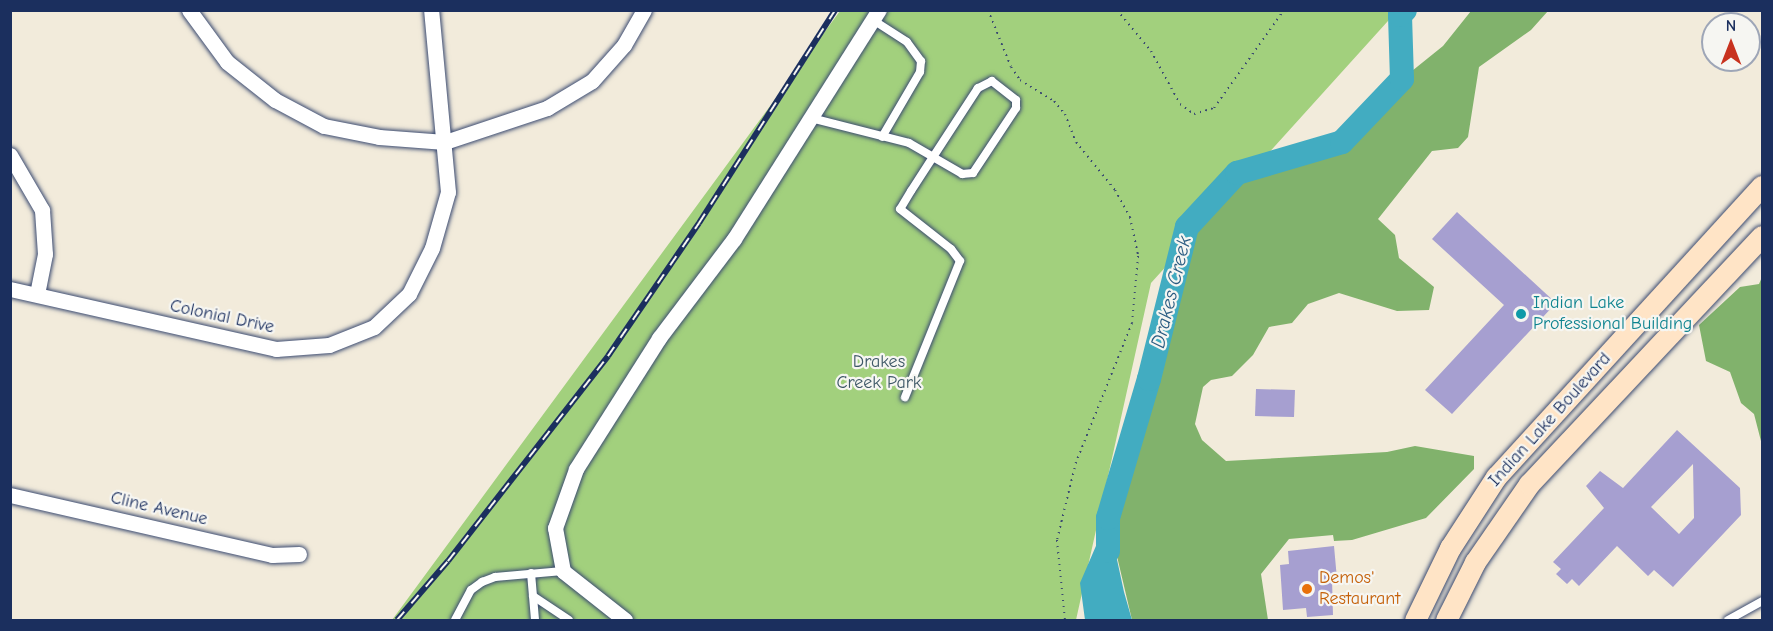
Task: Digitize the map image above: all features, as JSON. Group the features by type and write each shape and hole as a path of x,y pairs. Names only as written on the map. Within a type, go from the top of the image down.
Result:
{"main road":[{"name":"Indian Lake Boulevard","path":"1415,621 1450,548 1496,477 1762,186"},
{"name":"Indian Lake Boulevard","path":"1446,621 1475,562 1529,484 1762,236"},
{"path":"1624,339 1645,358"}],"street":[{"path":"189,10 227,62 275,100 324,126 379,137 445,142 547,108 592,81 624,45 644,10"},
{"name":"Colonial Drive","path":"10,289 276,349 328,345 374,327 410,294 432,248 448,192 431,10"},
{"path":"625,621 563,571 555,528 576,469 659,338 735,239 876,15"},
{"path":"10,156 42,210 45,254 37,294"},
{"name":"Cline Avenue","path":"10,495 272,555 299,554"}],"lane":[{"path":"876,15 907,42 921,61 920,72 882,137"},
{"path":"811,118 909,143 933,157 962,174 973,173 1016,108 1016,100 992,81 986,81 978,88 933,157 900,209 951,249 960,261 905,397"},
{"path":"455,620 471,590 482,582 531,573 563,571"},
{"path":"531,573 536,621"},
{"path":"533,596 569,621"},
{"path":"1728,621 1762,601"}],"path":[{"path":"988,10 1011,67 1020,80 1054,101 1065,114 1076,142 1114,190 1130,217 1138,256 1132,323 1076,462 1057,540 1065,621"},
{"path":"1117,10 1151,51 1180,104 1194,114 1214,108 1284,10"}],"green space":[{"name":"Drakes Creek Park","path":"840,11 1397,11 1151,283 1076,620 392,620"},
{"path":"1471,11 1548,11 1531,30 1479,67 1468,137 1458,148 1432,151 1378,219 1395,235 1399,258 1434,287 1429,310 1397,311 1339,293 1308,304 1292,323 1269,327 1253,355 1232,376 1211,380 1203,387 1195,424 1202,440 1226,461 1387,452 1415,446 1474,456 1474,469 1426,518 1352,540 1334,541 1333,535 1289,539 1261,574 1268,620 1132,620 1108,518 1149,379 1187,227 1237,173 1342,142 1402,79 1443,46"},
{"path":"1762,277 1762,445 1754,414 1741,403 1730,372 1706,361 1699,325 1740,287 1759,284"}],"water":[{"path":"1108,518 1132,620 1085,620 1080,583"}],"building":[{"name":"Indian Lake Professional Building","path":"1457,212 1556,303 1452,414 1425,390 1504,305 1432,239"},
{"path":"1256,389 1295,390 1294,417 1255,416"},
{"path":"1677,430 1740,488 1741,515 1673,587 1654,570 1648,576 1617,546 1579,586 1572,579 1567,584 1556,574 1561,569 1553,562 1604,508 1586,486 1600,471 1623,488","holes":["1693,464 1694,518 1679,534 1651,507"]},
{"name":"Demos' Restaurant","path":"1334,546 1337,579 1332,579 1333,615 1307,617 1306,608 1283,610 1280,565 1289,564 1288,551"}],"waterway":[{"name":"Drakes Creek","path":"1108,551 1108,518 1149,379 1187,227 1237,173 1342,142 1402,79 1400,15 1405,10"}],"railway":[{"path":"397,620 448,561 608,356 699,223 835,10"}],"place":[{"name":"Indian Lake Professional Building","path":"1521,314"},
{"name":"Demos' Restaurant","path":"1307,589"}]}
